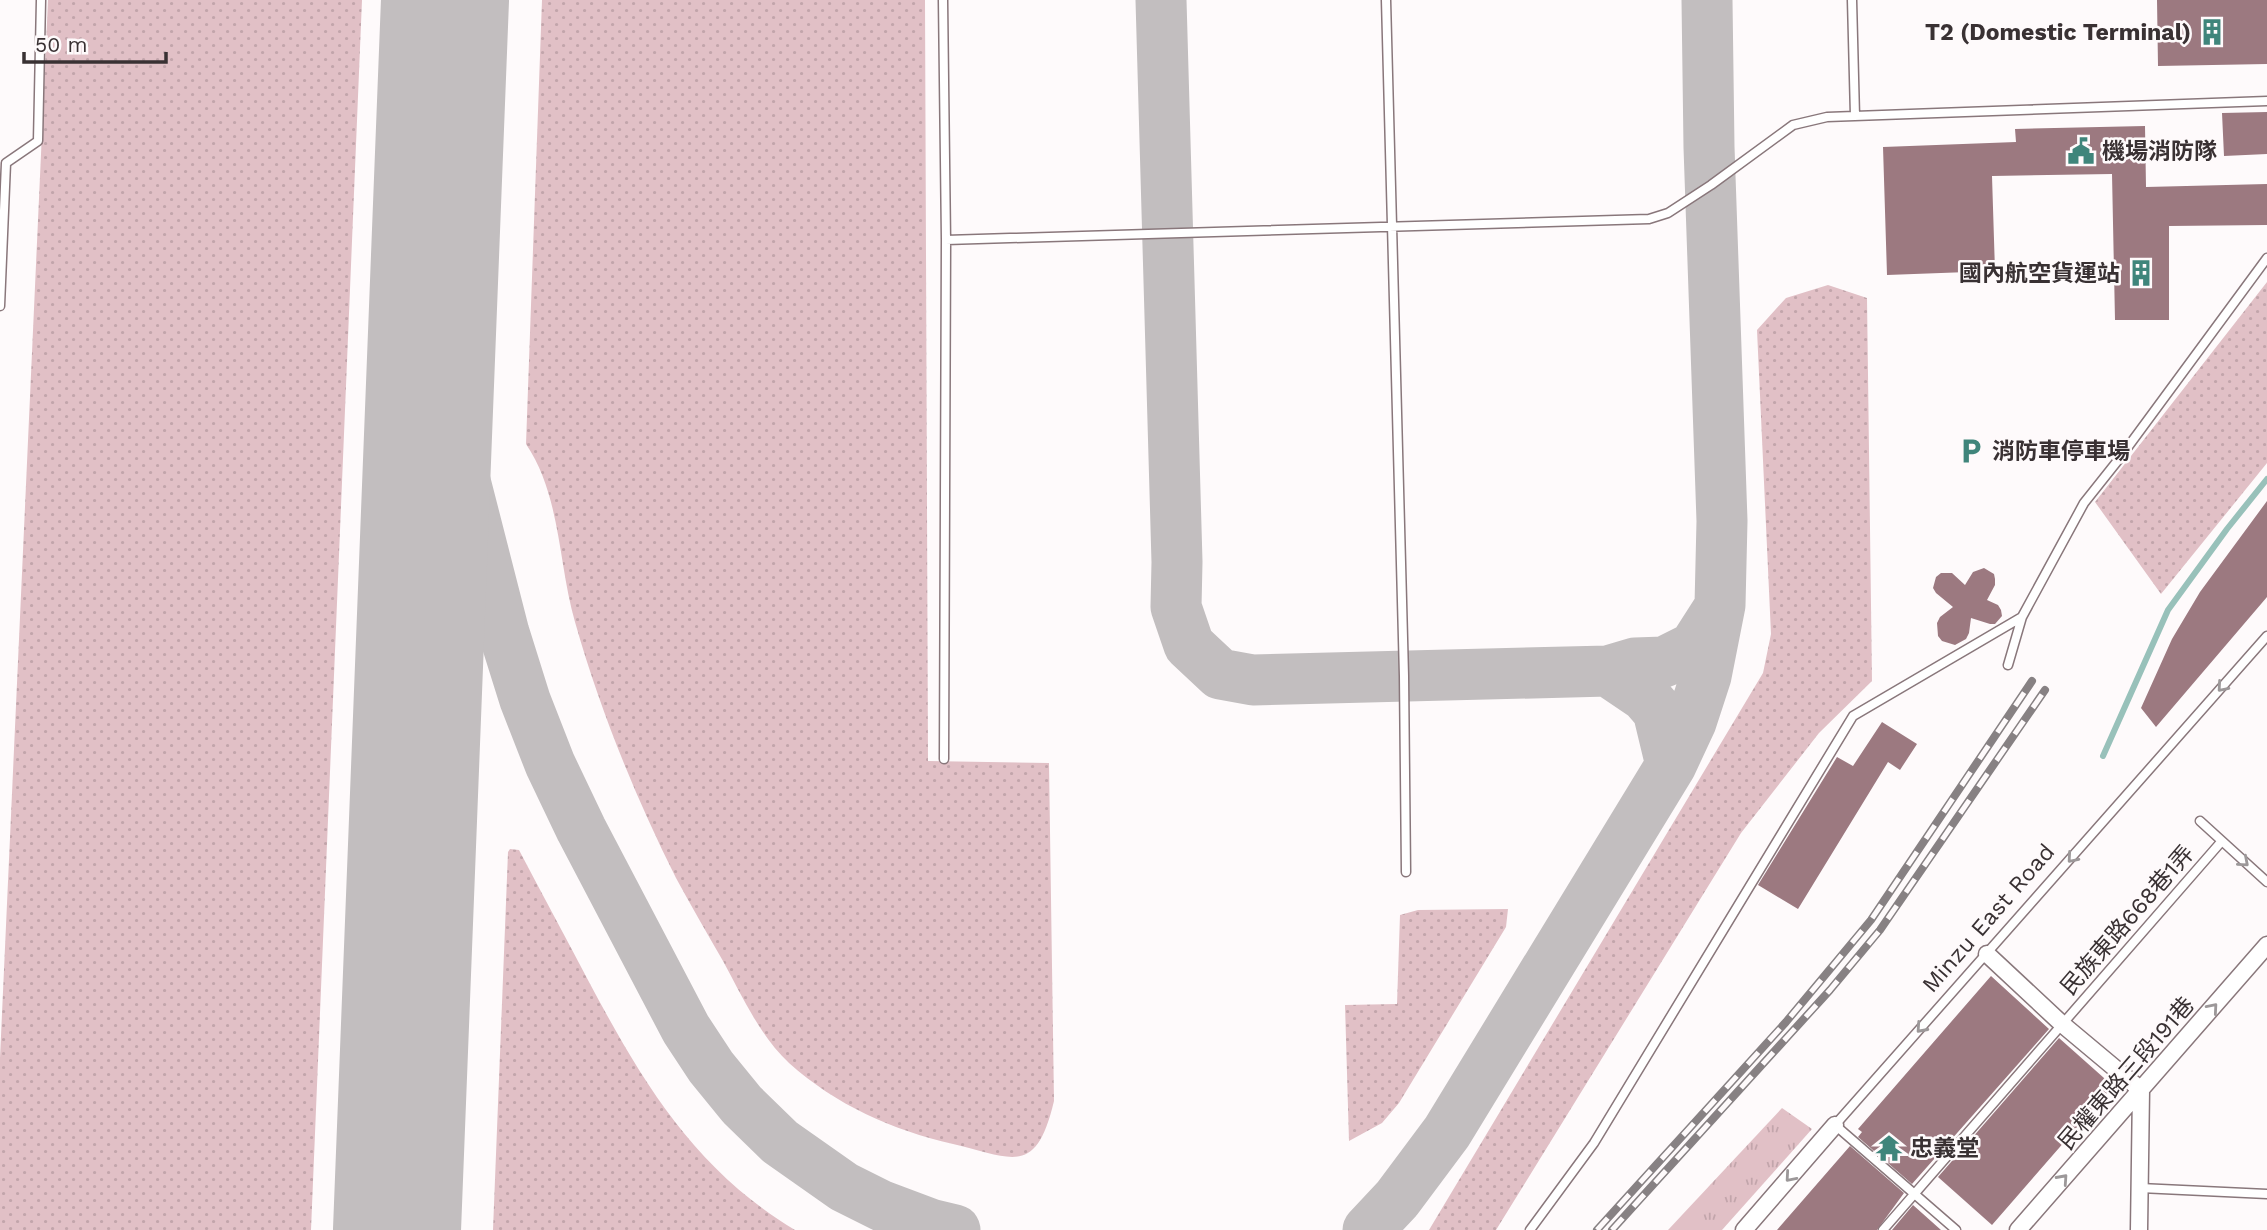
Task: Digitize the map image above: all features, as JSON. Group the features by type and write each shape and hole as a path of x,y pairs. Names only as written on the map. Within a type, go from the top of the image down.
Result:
{"street":[{"name":"民權東路三段191巷","path":"2018,1230 2267,945"},
{"path":"1987,954 2062,1024 2141,1090 2139,1230"},
{"name":"Minzu East Road","path":"1744,1230 1835,1125"}],"lane":[{"path":"0,306 6,163 38,141 41,0"},
{"path":"943,0 946,240 944,759"},
{"path":"1386,0 1403,649 1406,872"},
{"path":"1852,0 1855,116"},
{"path":"946,240 1649,219 1668,213 1711,185 1793,125 1826,117 2267,101"},
{"path":"2008,665 2022,617 2084,502 2267,258"},
{"path":"1530,1230 1594,1143 1853,716 2022,617"},
{"name":"Minzu East Road","path":"1835,1125 2267,636"},
{"path":"2200,821 2267,882"},
{"name":"民族東路668巷1弄","path":"1883,1230 2221,842"},
{"path":"1835,1125 1956,1230"},
{"path":"2140,1188 2267,1194"}],"green space":[{"path":"48,0 362,0 311,1230 0,1230 0,1058"},
{"path":"542,0 925,0 928,761 1049,763 1054,1101 1039,1142 1030,1152 1007,1157 908,1131 845,1103 789,1063 760,1028 676,878 646,816 607,720 585,655 569,600 546,485 526,444"},
{"path":"2267,282 2267,463 2161,594 2095,502"},
{"path":"1828,285 1867,298 1872,681 1819,733 1741,833 1496,1230 1429,1230 1763,673 1771,634 1757,330 1786,298"},
{"path":"510,849 519,850 609,1019 651,1089 674,1121 728,1180 759,1206 795,1230 493,1230"},
{"path":"1508,909 1506,927 1399,1103 1382,1123 1349,1141 1345,1005 1397,1004 1400,915 1418,910"},
{"path":"1782,1108 1812,1129 1722,1230 1668,1230"}],"building":[{"name":"T2 (Domestic Terminal)","path":"2157,0 2267,0 2267,64 2158,66"},
{"path":"2267,112 2267,154 2224,156 2222,113"},
{"path":"2145,126 2146,187 2267,184 2267,225 2169,226 2169,320 2115,320 2112,174 1992,176 1995,271 1887,275 1883,147 2016,142 2015,129"},
{"path":"2267,501 2267,597 2156,727 2141,708 2172,639 2200,592"},
{"path":"1984,568 1994,574 1995,579 1995,585 1987,600 1998,605 2002,616 1995,624 1971,618 1966,639 1955,645 1942,641 1938,636 1937,623 1940,617 1953,607 1933,588 1936,577 1941,573 1952,573 1965,585 1973,572"},
{"path":"1882,722 1917,744 1900,770 1888,762 1798,909 1758,885 1837,757 1853,766"},
{"path":"1991,976 2049,1029 1912,1184 1858,1137 1862,1132 1858,1129"},
{"path":"2059,1038 2113,1086 1992,1225 1938,1177"},
{"path":"1850,1146 1904,1193 1877,1230 1777,1230"},
{"path":"1913,1205 1941,1230 1892,1230"}],"waterway":[{"path":"2103,756 2168,610 2267,479"}],"taxiway":[{"path":"449,0 438,179 454,411 463,473 504,633 525,700 550,764 686,1029 711,1067 742,1105 780,1142 844,1187 882,1206 930,1224 955,1230"},
{"path":"1161,0 1177,562 1176,607 1189,645 1220,674 1253,680 1608,671 1635,663 1664,662 1694,647 1719,608"},
{"path":"1368,1230 1397,1199 1447,1132 1671,765 1691,722 1706,676 1720,605 1722,521 1709,147 1707,0"},
{"path":"1608,671 1645,696 1658,711 1671,765"}],"runway":[{"path":"397,1230 445,0"}],"railway":[{"path":"1597,1230 1786,1022 1871,920 2032,681"},
{"path":"1612,1230 1830,990 1880,930 2045,690"}],"place":[{"name":"T2 (Domestic Terminal)","path":"2212,32"},
{"name":"機場消防隊","path":"2081,151"},
{"name":"國內航空貨運站","path":"2141,273"},
{"name":"消防車停車場","path":"1971,451"},
{"name":"忠義堂","path":"1889,1148"}]}
